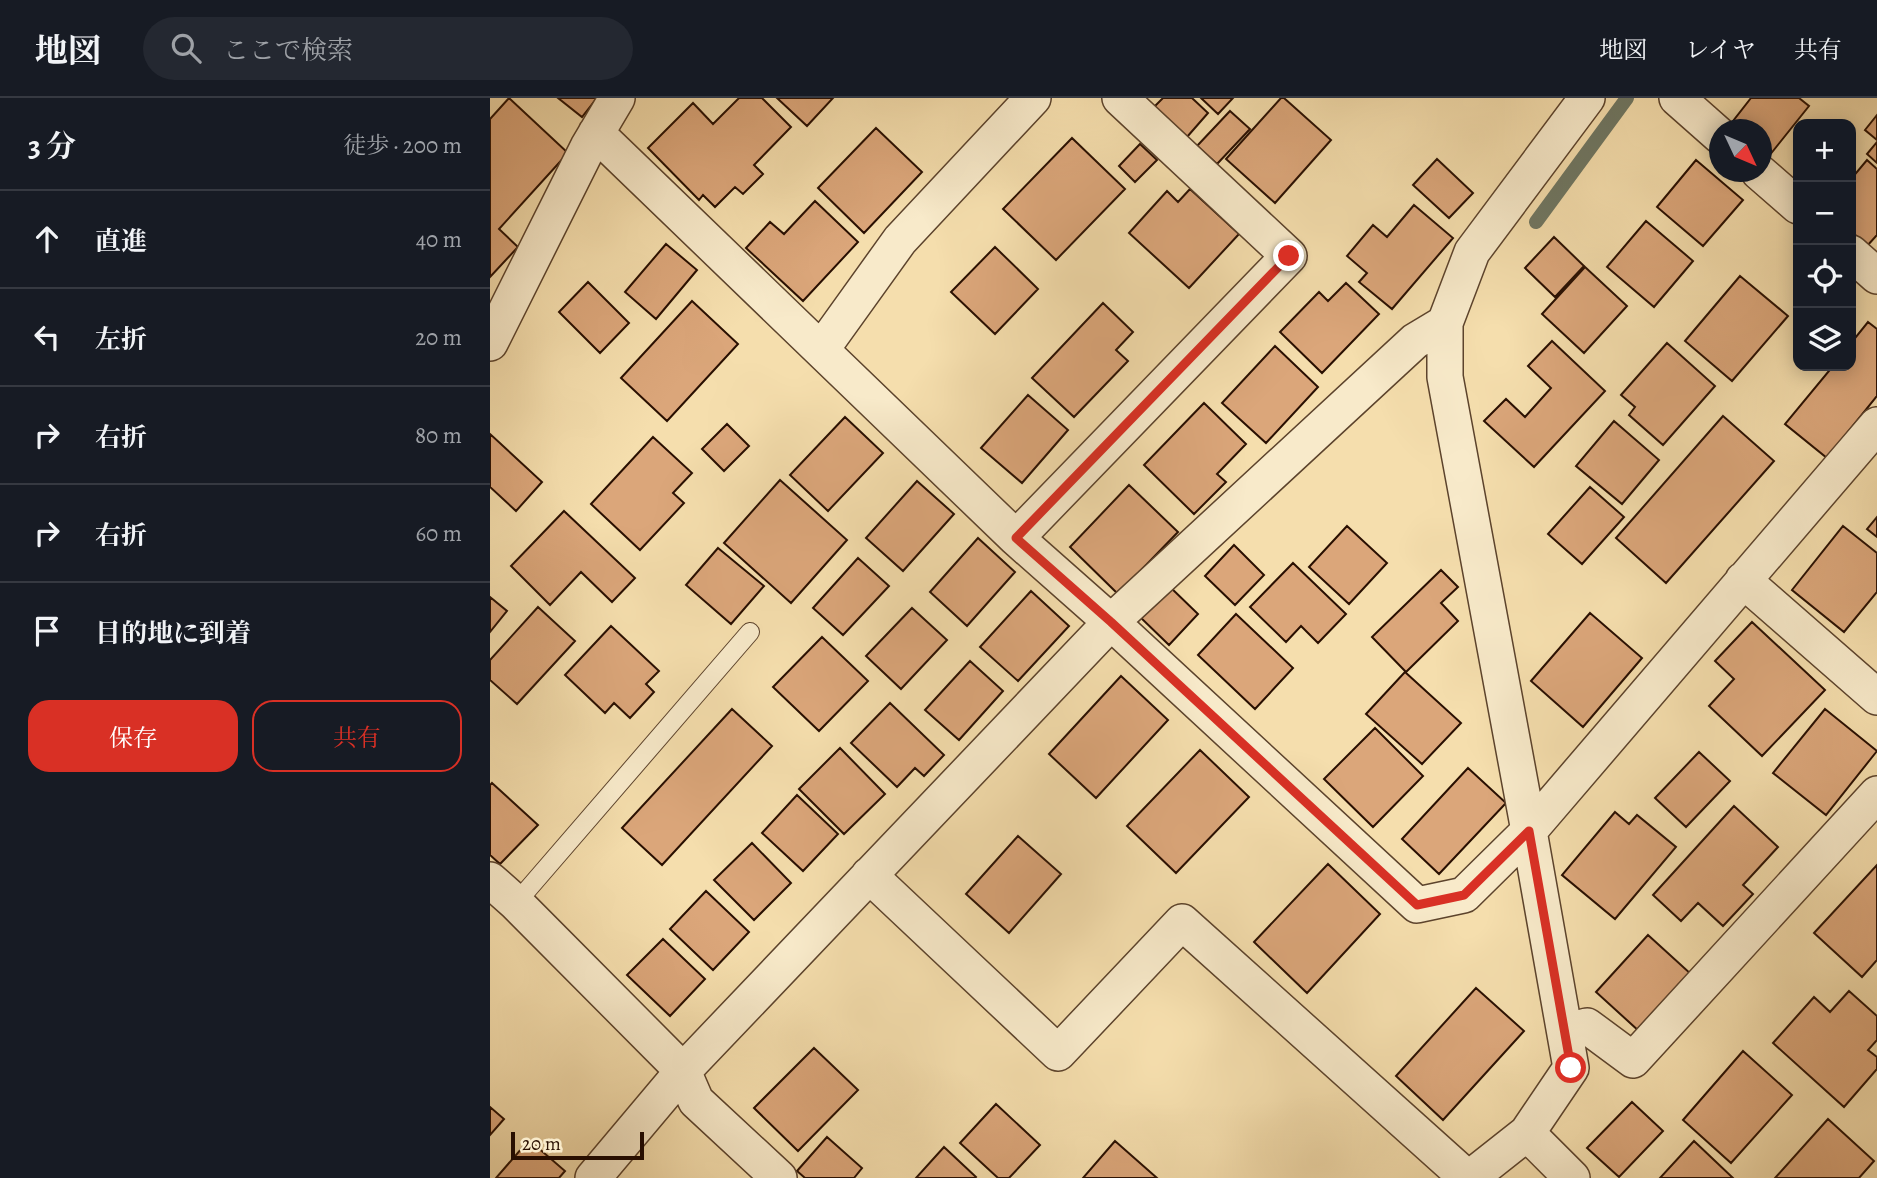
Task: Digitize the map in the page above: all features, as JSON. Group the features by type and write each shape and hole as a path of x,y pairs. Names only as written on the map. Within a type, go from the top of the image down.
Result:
{"street":[{"path":"490,343 596,133 617,98"},
{"path":"821,350 900,240 1033,98"},
{"path":"1016,538 1289,256 1120,98"},
{"path":"869,875 1058,1054 1182,922 1468,1178 1527,1133 1571,1068 1445,377 1445,323 1472,253 1587,98"},
{"path":"1677,98 1709,126"},
{"path":"596,133 1016,538 1111,622 1417,905 1464,895 1529,831 1877,425"},
{"path":"1770,182 1793,202"},
{"path":"1856,257 1877,276"},
{"path":"593,1178 682,1071 1111,622 1415,341 1445,323"},
{"path":"1743,580 1877,696"},
{"path":"1565,1032 1587,1026 1633,1060 1877,794"},
{"path":"490,880 682,1071 696,1101 779,1178"},
{"path":"1527,1133 1572,1178"}],"lane":[{"path":"516,903 750,632"}],"building":[{"path":"509,98 568,153 499,229 518,247 490,277 490,119"},
{"path":"558,98 597,98 582,117"},
{"path":"739,98 762,98 791,127 754,165 763,174 743,194 735,187 715,207 703,195 699,200 648,148 693,103 713,124"},
{"path":"777,98 833,98 807,126"},
{"path":"1163,98 1192,98 1208,113 1187,137 1154,107"},
{"path":"1201,98 1233,98 1218,114"},
{"path":"1281,98 1331,140 1275,203 1226,159"},
{"path":"1751,98 1799,98 1809,106 1799,119 1793,119 1793,126 1772,152 1772,119 1735,119"},
{"path":"1230,111 1250,129 1217,164 1197,146"},
{"path":"1877,115 1877,140 1865,130"},
{"path":"876,128 922,172 864,233 818,188"},
{"path":"1072,138 1125,189 1056,260 1003,209"},
{"path":"1877,142 1877,163 1867,154"},
{"path":"1140,144 1157,160 1135,182 1119,166"},
{"path":"1437,159 1473,193 1449,218 1413,185"},
{"path":"1696,160 1709,171 1709,182 1722,182 1743,200 1703,246 1657,207"},
{"path":"1867,160 1877,169 1877,235 1867,246 1856,236 1856,173"},
{"path":"1190,189 1239,234 1189,288 1129,233 1167,191 1178,202"},
{"path":"815,201 858,242 803,301 746,248 770,222 784,234"},
{"path":"1414,205 1453,238 1392,309 1359,282 1367,273 1347,256 1373,225 1387,237"},
{"path":"1646,221 1693,261 1654,307 1607,267"},
{"path":"1554,237 1584,266 1555,297 1525,268"},
{"path":"666,244 697,270 656,319 625,292"},
{"path":"995,247 1038,289 995,334 951,292"},
{"path":"1585,267 1627,306 1584,353 1542,314"},
{"path":"1740,276 1788,316 1732,381 1685,341"},
{"path":"588,282 629,323 600,353 559,312"},
{"path":"1346,283 1379,314 1322,373 1280,332 1319,292 1328,301"},
{"path":"692,301 738,344 667,421 621,378"},
{"path":"1103,303 1133,332 1116,350 1128,361 1074,417 1032,378"},
{"path":"1868,322 1877,329 1877,396 1827,458 1785,424 1829,371 1856,371 1856,337"},
{"path":"1552,341 1605,391 1534,467 1484,421 1506,399 1525,417 1551,388 1528,366"},
{"path":"1667,343 1715,386 1663,445 1629,415 1635,407 1621,395"},
{"path":"1275,346 1318,387 1266,443 1222,403"},
{"path":"1028,395 1068,430 1022,483 981,448"},
{"path":"1204,403 1246,444 1217,474 1226,482 1194,514 1144,465"},
{"path":"1723,416 1774,461 1666,583 1616,538"},
{"path":"845,417 883,453 828,511 790,475"},
{"path":"1614,421 1659,460 1622,504 1576,466"},
{"path":"727,424 749,446 724,471 702,449"},
{"path":"490,434 542,482 516,511 490,487"},
{"path":"653,437 692,473 673,493 684,503 640,550 591,504"},
{"path":"780,480 847,540 791,603 724,543"},
{"path":"917,481 954,514 903,571 866,538"},
{"path":"1129,485 1178,532 1118,594 1070,547"},
{"path":"1590,487 1624,517 1582,564 1548,534"},
{"path":"564,511 635,578 612,602 581,572 550,605 511,566"},
{"path":"1877,517 1877,537 1867,529"},
{"path":"1347,526 1387,563 1349,604 1309,567"},
{"path":"1843,526 1877,553 1877,592 1844,632 1792,590"},
{"path":"978,538 1015,572 967,626 930,592"},
{"path":"1234,545 1264,575 1235,605 1205,576"},
{"path":"718,548 764,586 731,624 686,585"},
{"path":"858,558 889,586 843,635 813,608"},
{"path":"1293,563 1346,614 1318,643 1301,626 1286,642 1250,607"},
{"path":"1441,570 1458,587 1441,603 1458,621 1406,672 1372,637"},
{"path":"1168,585 1198,614 1169,645 1139,616"},
{"path":"1031,591 1069,626 1018,681 980,647"},
{"path":"490,597 507,611 490,632"},
{"path":"538,607 575,641 517,704 490,680 490,660"},
{"path":"912,608 947,640 901,689 866,656"},
{"path":"1590,613 1642,658 1583,727 1531,681"},
{"path":"1236,614 1293,668 1255,709 1198,655"},
{"path":"1752,622 1825,690 1762,756 1709,706 1734,679 1715,661"},
{"path":"611,626 659,671 646,684 654,692 630,718 614,703 605,713 565,675"},
{"path":"822,637 868,681 819,731 773,687"},
{"path":"970,661 1003,691 959,740 925,710"},
{"path":"1405,672 1461,723 1422,764 1366,714"},
{"path":"1121,676 1168,720 1096,798 1049,754"},
{"path":"890,703 944,755 924,776 915,768 897,787 851,743"},
{"path":"732,709 772,746 662,865 622,828"},
{"path":"1825,709 1877,751 1826,815 1773,773"},
{"path":"1375,728 1423,776 1373,827 1324,779"},
{"path":"840,748 885,794 844,834 799,789"},
{"path":"1200,750 1249,797 1176,873 1127,826"},
{"path":"1699,752 1730,781 1686,827 1655,798"},
{"path":"1468,768 1506,803 1439,874 1402,839"},
{"path":"492,783 538,825 500,864 490,855"},
{"path":"797,795 838,834 803,871 762,833"},
{"path":"1734,806 1778,847 1743,885 1753,894 1723,926 1698,903 1681,921 1653,895"},
{"path":"1615,812 1629,824 1637,815 1676,847 1615,919 1562,875"},
{"path":"1018,836 1061,874 1009,933 966,894"},
{"path":"752,843 791,883 754,920 714,880"},
{"path":"1328,864 1380,914 1307,993 1254,942"},
{"path":"1877,865 1877,960 1862,977 1814,933"},
{"path":"706,891 749,932 713,970 670,929"},
{"path":"1648,935 1692,975 1640,1032 1596,992"},
{"path":"663,939 705,979 670,1016 627,975"},
{"path":"1476,988 1524,1031 1443,1120 1396,1076"},
{"path":"1849,991 1877,1016 1877,1040 1868,1050 1877,1057 1877,1069 1844,1107 1773,1043 1814,997 1830,1012"},
{"path":"814,1048 858,1090 798,1151 754,1108"},
{"path":"1743,1051 1792,1095 1731,1163 1683,1120"},
{"path":"1632,1102 1663,1131 1619,1177 1587,1148"},
{"path":"996,1104 1040,1145 1009,1178 998,1178 960,1143"},
{"path":"490,1107 504,1119 490,1135"},
{"path":"1828,1119 1874,1161 1859,1178 1775,1178"},
{"path":"827,1137 862,1168 854,1178 805,1178 797,1171"},
{"path":"529,1140 565,1171 559,1178 496,1178"},
{"path":"1115,1141 1157,1178 1083,1178"},
{"path":"1694,1141 1733,1178 1660,1178"},
{"path":"944,1147 976,1177 916,1178"}],"waterway":[{"path":"1536,222 1627,98"}],"route":[{"path":"1289,256 1016,538 1111,622 1417,905 1464,895 1529,831 1571,1068"}]}
